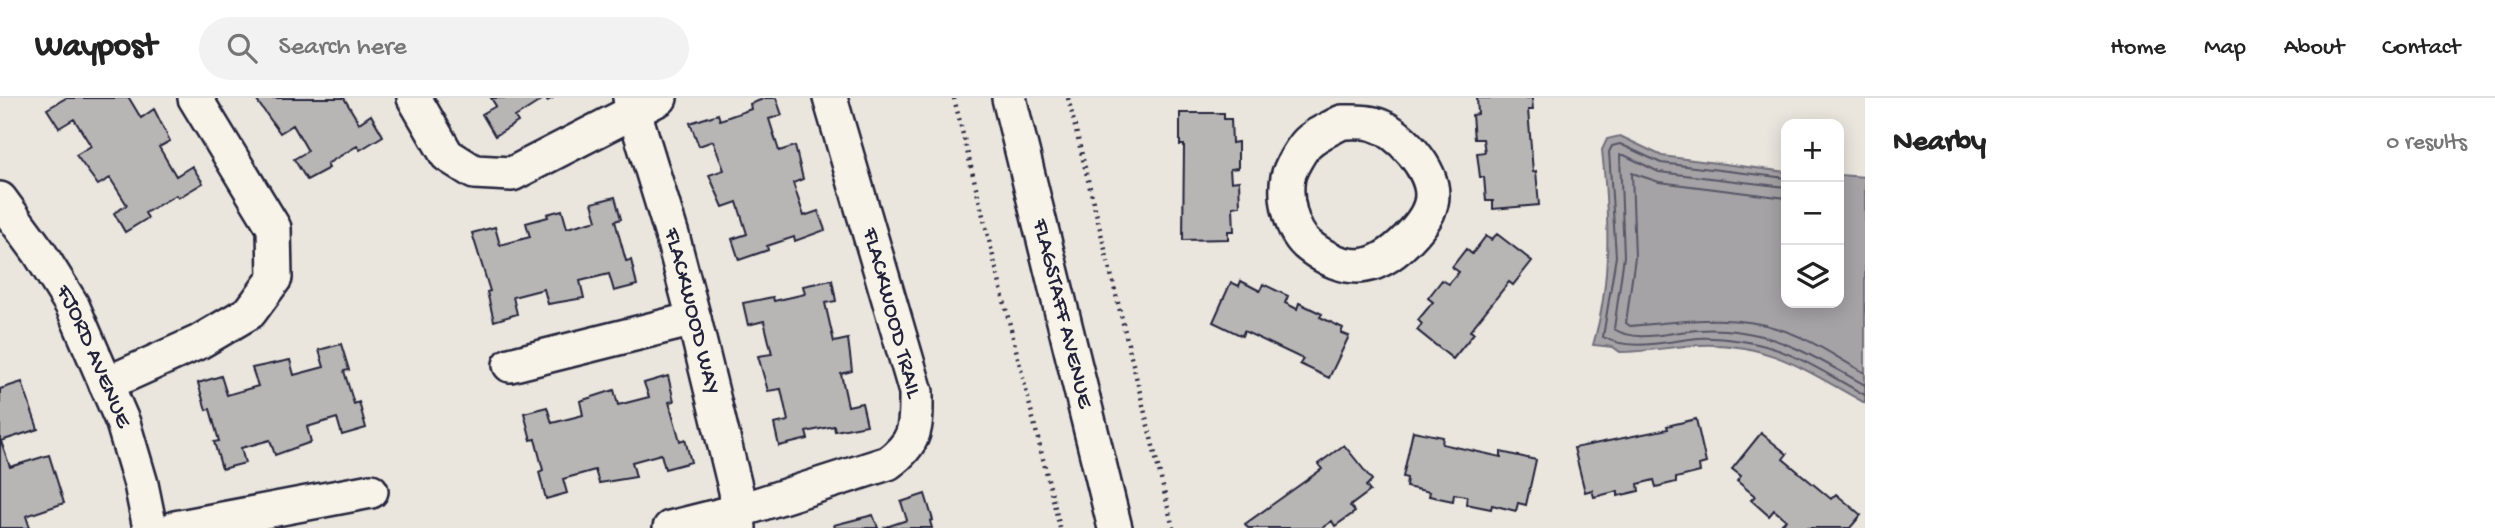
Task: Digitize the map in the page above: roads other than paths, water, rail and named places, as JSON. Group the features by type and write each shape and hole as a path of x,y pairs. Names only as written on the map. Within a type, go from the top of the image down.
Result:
{"street":[{"path":"106,384 199,342 250,312 275,278 274,228 195,98"},
{"path":"414,98 447,155 474,172 512,174 642,102"},
{"name":"FLACKWOOD TRAIL","path":"670,528 738,520 888,463 905,450 916,425 916,392 830,98"},
{"name":"FLAGSTAFF AVENUE","path":"1009,98 1115,528"},
{"name":"FLACKWOOD WAY","path":"642,102 736,491 738,520"},
{"path":"1343,110 1397,137 1426,167 1432,195 1425,220 1399,250 1377,263 1349,266 1325,259 1304,242 1293,221 1288,202 1288,176 1307,143 1343,110"},
{"name":"FJORD AVENUE","path":"0,199 72,306 124,423 150,528"},
{"path":"510,365 694,319"},
{"path":"175,528 371,491"}],"water":[{"path":"1620,136 1662,156 1781,171 1781,308 1844,308 1844,175 1865,177 1865,403 1787,361 1747,348 1700,345 1620,352 1613,347 1593,345 1606,273 1606,199 1602,150 1607,139"}]}
